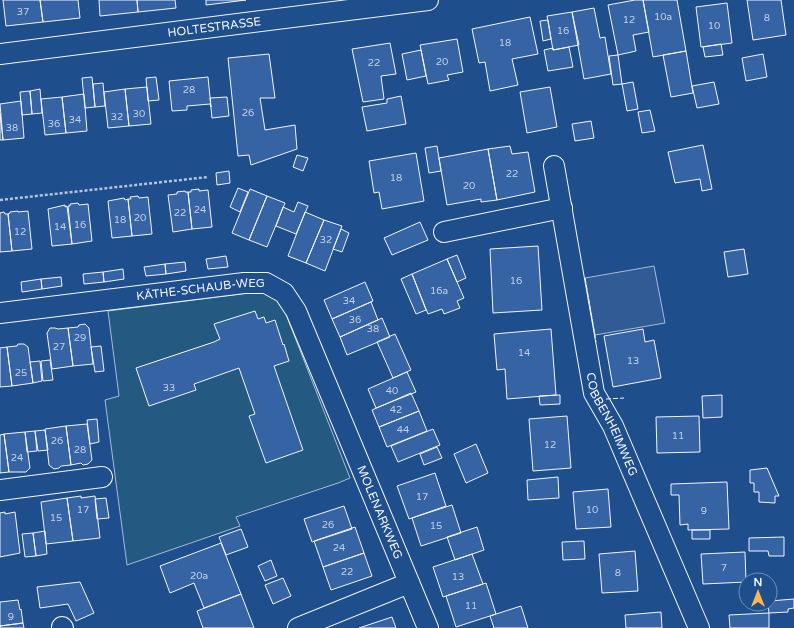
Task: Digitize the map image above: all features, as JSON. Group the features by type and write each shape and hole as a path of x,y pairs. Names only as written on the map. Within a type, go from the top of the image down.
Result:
{"street":[{"name":"HOLTESTRASSE","path":"0,54 428,0"},
{"name":"COBBENHEIMWEG","path":"554,166 594,393 613,426 699,628"},
{"path":"444,232 562,208"},
{"name":"KÄTHE-SCHAUB-WEG","path":"0,313 244,283 266,283 284,293 296,311 351,442"},
{"name":"MOLENARKWEG","path":"351,442 428,628"},
{"path":"0,490 102,476"},
{"path":"298,628 409,583"}],"path":[{"path":"0,200 208,178"}],"shaded area":[{"path":"654,266 665,323 595,335 585,278"},
{"path":"264,291 280,299 350,478 236,517 240,526 127,565 105,400 119,396 108,311"}],"building":[{"path":"3,0 40,0 43,22 6,26"},
{"path":"40,0 78,0 80,18 43,22"},
{"path":"99,0 137,0 138,12 100,16"},
{"path":"137,0 175,0 176,8 138,12"},
{"path":"206,0 246,0 206,5"},
{"path":"643,0 649,32 633,35 636,51 618,55 608,5"},
{"path":"643,0 677,0 686,51 653,57"},
{"path":"747,0 781,0 786,35 753,40"},
{"path":"727,3 732,43 701,47 696,7"},
{"path":"594,8 600,38 605,37 611,74 584,79 572,12"},
{"path":"572,12 579,45 553,50 547,16"},
{"path":"530,17 538,54 512,59 518,85 490,91 485,62 479,63 472,29"},
{"path":"548,20 551,39 543,41 540,21"},
{"path":"457,39 463,72 447,75 449,80 428,84 420,45"},
{"path":"390,43 396,74 381,76 384,99 363,102 352,49"},
{"path":"721,44 723,55 705,57 703,47"},
{"path":"569,47 573,67 548,71 544,50"},
{"path":"421,50 426,76 407,80 402,54"},
{"path":"686,51 693,93 671,97 663,55"},
{"path":"269,54 275,98 260,98 265,130 295,125 297,149 251,165 249,155 238,156 228,58"},
{"path":"763,54 767,77 746,81 742,58"},
{"path":"618,55 622,84 613,85 609,56"},
{"path":"92,77 95,107 85,108 82,78"},
{"path":"156,77 159,100 148,101 146,78"},
{"path":"208,77 211,107 210,104 187,106 187,110 172,111 169,81"},
{"path":"633,82 638,109 627,111 622,84"},
{"path":"714,82 719,104 697,108 692,86"},
{"path":"103,83 105,106 95,107 93,84"},
{"path":"147,87 151,124 129,126 125,89"},
{"path":"550,87 557,127 527,133 520,92"},
{"path":"40,89 42,113 32,114 30,91"},
{"path":"125,89 129,126 108,128 104,92"},
{"path":"30,91 32,114 22,115 20,92"},
{"path":"84,94 87,131 66,133 62,97"},
{"path":"401,96 406,124 367,131 362,107 387,103 387,99"},
{"path":"62,97 66,133 45,135 41,99"},
{"path":"227,97 229,116 212,118 210,98"},
{"path":"21,101 24,138 3,140 0,104"},
{"path":"650,110 655,131 642,133 638,112"},
{"path":"0,113 3,140 0,140"},
{"path":"591,121 594,138 575,141 572,124"},
{"path":"703,145 712,189 702,191 700,179 675,183 668,152"},
{"path":"437,146 441,171 429,173 425,148"},
{"path":"510,146 512,154 528,152 535,192 497,200 488,149"},
{"path":"488,149 497,200 481,202 481,199 447,205 439,158"},
{"path":"416,153 424,201 382,209 379,192 374,193 369,161"},
{"path":"297,155 308,158 303,171 293,167"},
{"path":"229,171 230,183 217,185 216,173"},
{"path":"238,188 248,192 240,212 230,207"},
{"path":"199,189 199,191 208,190 212,227 192,229 188,192"},
{"path":"250,189 267,196 249,240 232,233"},
{"path":"185,191 188,192 192,229 173,232 168,195"},
{"path":"138,196 139,198 148,197 152,234 132,236 128,199 131,199 130,197"},
{"path":"267,196 285,203 267,247 249,240"},
{"path":"124,198 125,200 128,199 132,236 112,238 108,201"},
{"path":"298,202 308,206 296,234 276,226 283,207 294,212"},
{"path":"78,203 79,205 88,204 92,241 72,244 68,206 70,206 70,204"},
{"path":"65,205 65,207 67,206 72,244 52,246 48,209"},
{"path":"28,211 32,249 12,251 8,214 10,212"},
{"path":"4,212 5,214 8,214 12,251 0,252 0,213"},
{"path":"305,212 324,220 306,263 288,256"},
{"path":"324,220 342,226 325,271 306,263"},
{"path":"420,222 428,240 392,255 384,238"},
{"path":"341,229 349,233 342,252 333,249"},
{"path":"538,246 542,310 493,313 490,249"},
{"path":"744,249 748,274 728,277 724,252"},
{"path":"457,255 466,278 457,282 447,259"},
{"path":"226,256 228,267 208,269 206,259"},
{"path":"447,259 464,298 457,301 460,308 444,314 442,309 428,314 412,274"},
{"path":"185,262 186,271 166,274 165,264"},
{"path":"165,264 166,274 146,276 144,267"},
{"path":"123,269 124,279 104,282 103,272"},
{"path":"103,272 104,282 84,284 83,274"},
{"path":"412,274 426,310 416,314 401,279"},
{"path":"61,277 62,286 42,289 41,279"},
{"path":"41,279 42,289 22,292 21,282"},
{"path":"365,282 373,301 332,319 324,300"},
{"path":"371,302 378,320 340,337 332,319"},
{"path":"255,311 258,319 264,317 266,323 275,320 283,345 284,344 289,361 274,366 303,450 266,463 249,416 255,414 239,368 194,384 196,390 149,406 136,368 214,342 220,339 214,324"},
{"path":"382,318 390,337 347,355 340,337"},
{"path":"85,324 89,328 93,364 73,366 68,328 78,327 79,325"},
{"path":"50,328 68,328 73,366 52,369 47,333"},
{"path":"551,329 556,395 507,399 505,369 497,370 494,334"},
{"path":"643,329 645,342 654,340 661,378 613,387 604,336"},
{"path":"395,334 411,370 393,378 377,342"},
{"path":"18,344 24,344 28,347 33,383 12,386 7,347 17,346"},
{"path":"101,346 104,371 95,372 91,347"},
{"path":"7,347 12,386 0,387 0,348"},
{"path":"50,360 53,380 43,381 41,361"},
{"path":"40,361 42,381 33,383 30,362"},
{"path":"407,372 416,392 376,408 368,389"},
{"path":"411,393 419,411 379,427 372,410"},
{"path":"560,395 560,404 540,405 539,396"},
{"path":"722,395 722,417 703,418 702,396"},
{"path":"419,411 427,431 387,447 379,427"},
{"path":"567,416 571,468 533,471 529,419"},
{"path":"699,416 700,452 657,453 656,417"},
{"path":"97,419 99,442 90,444 87,420"},
{"path":"87,424 92,460 88,464 83,465 81,463 71,465 66,426"},
{"path":"66,426 71,465 61,466 54,469 49,465 45,429"},
{"path":"433,429 440,445 398,462 391,446"},
{"path":"45,430 48,450 38,451 35,431"},
{"path":"35,431 37,451 27,452 25,432"},
{"path":"25,432 30,468 26,472 9,472 4,434"},
{"path":"4,434 9,472 0,473 0,435"},
{"path":"476,444 488,473 466,483 454,454"},
{"path":"437,447 442,458 424,465 420,454"},
{"path":"767,468 779,496 775,496 775,503 759,502 759,492 754,492 754,483 750,483 750,470"},
{"path":"435,473 446,506 409,519 397,486"},
{"path":"558,477 559,498 528,500 527,480"},
{"path":"727,482 729,529 688,530 688,524 680,525 679,495 671,495 671,484"},
{"path":"608,489 611,527 576,529 573,492"},
{"path":"81,496 81,498 95,496 100,538 73,541 67,498"},
{"path":"67,498 73,541 46,544 41,502"},
{"path":"106,498 109,518 97,519 95,499"},
{"path":"452,505 461,533 421,546 412,518"},
{"path":"344,506 352,529 312,542 304,519"},
{"path":"5,512 5,514 15,512 20,553 0,557 0,513"},
{"path":"355,527 364,553 323,567 314,541"},
{"path":"477,527 484,550 455,560 447,537"},
{"path":"241,529 248,547 226,555 219,537"},
{"path":"692,530 710,530 710,539 692,539"},
{"path":"45,531 47,554 36,556 33,533"},
{"path":"33,533 36,556 25,557 22,534"},
{"path":"784,537 784,556 769,556 768,551 749,551 749,538"},
{"path":"584,541 585,559 563,560 562,542"},
{"path":"221,543 241,594 204,608 194,583 170,593 160,566"},
{"path":"635,551 638,591 602,593 599,554"},
{"path":"745,552 746,572 738,572 738,582 703,584 701,554"},
{"path":"364,553 372,576 331,590 323,567"},
{"path":"472,554 483,584 443,597 433,567"},
{"path":"271,560 277,576 265,581 258,566"},
{"path":"283,578 291,596 273,604 265,585"},
{"path":"80,582 94,613 76,621 68,604 40,608 37,587"},
{"path":"486,583 496,614 456,627 446,596"},
{"path":"241,594 254,628 203,628 197,611"},
{"path":"794,599 794,608 788,609 788,612 769,613 778,612 778,600"},
{"path":"18,600 23,623 0,626 0,602"},
{"path":"521,606 528,628 494,628 490,616"},
{"path":"661,612 662,628 626,628 625,615"},
{"path":"769,613 769,628 730,628 729,615"},
{"path":"392,617 396,628 359,628"},
{"path":"23,623 24,628 0,628 0,626"}],"fence":[{"path":"585,278 596,342"},
{"path":"606,399 624,398"}]}
